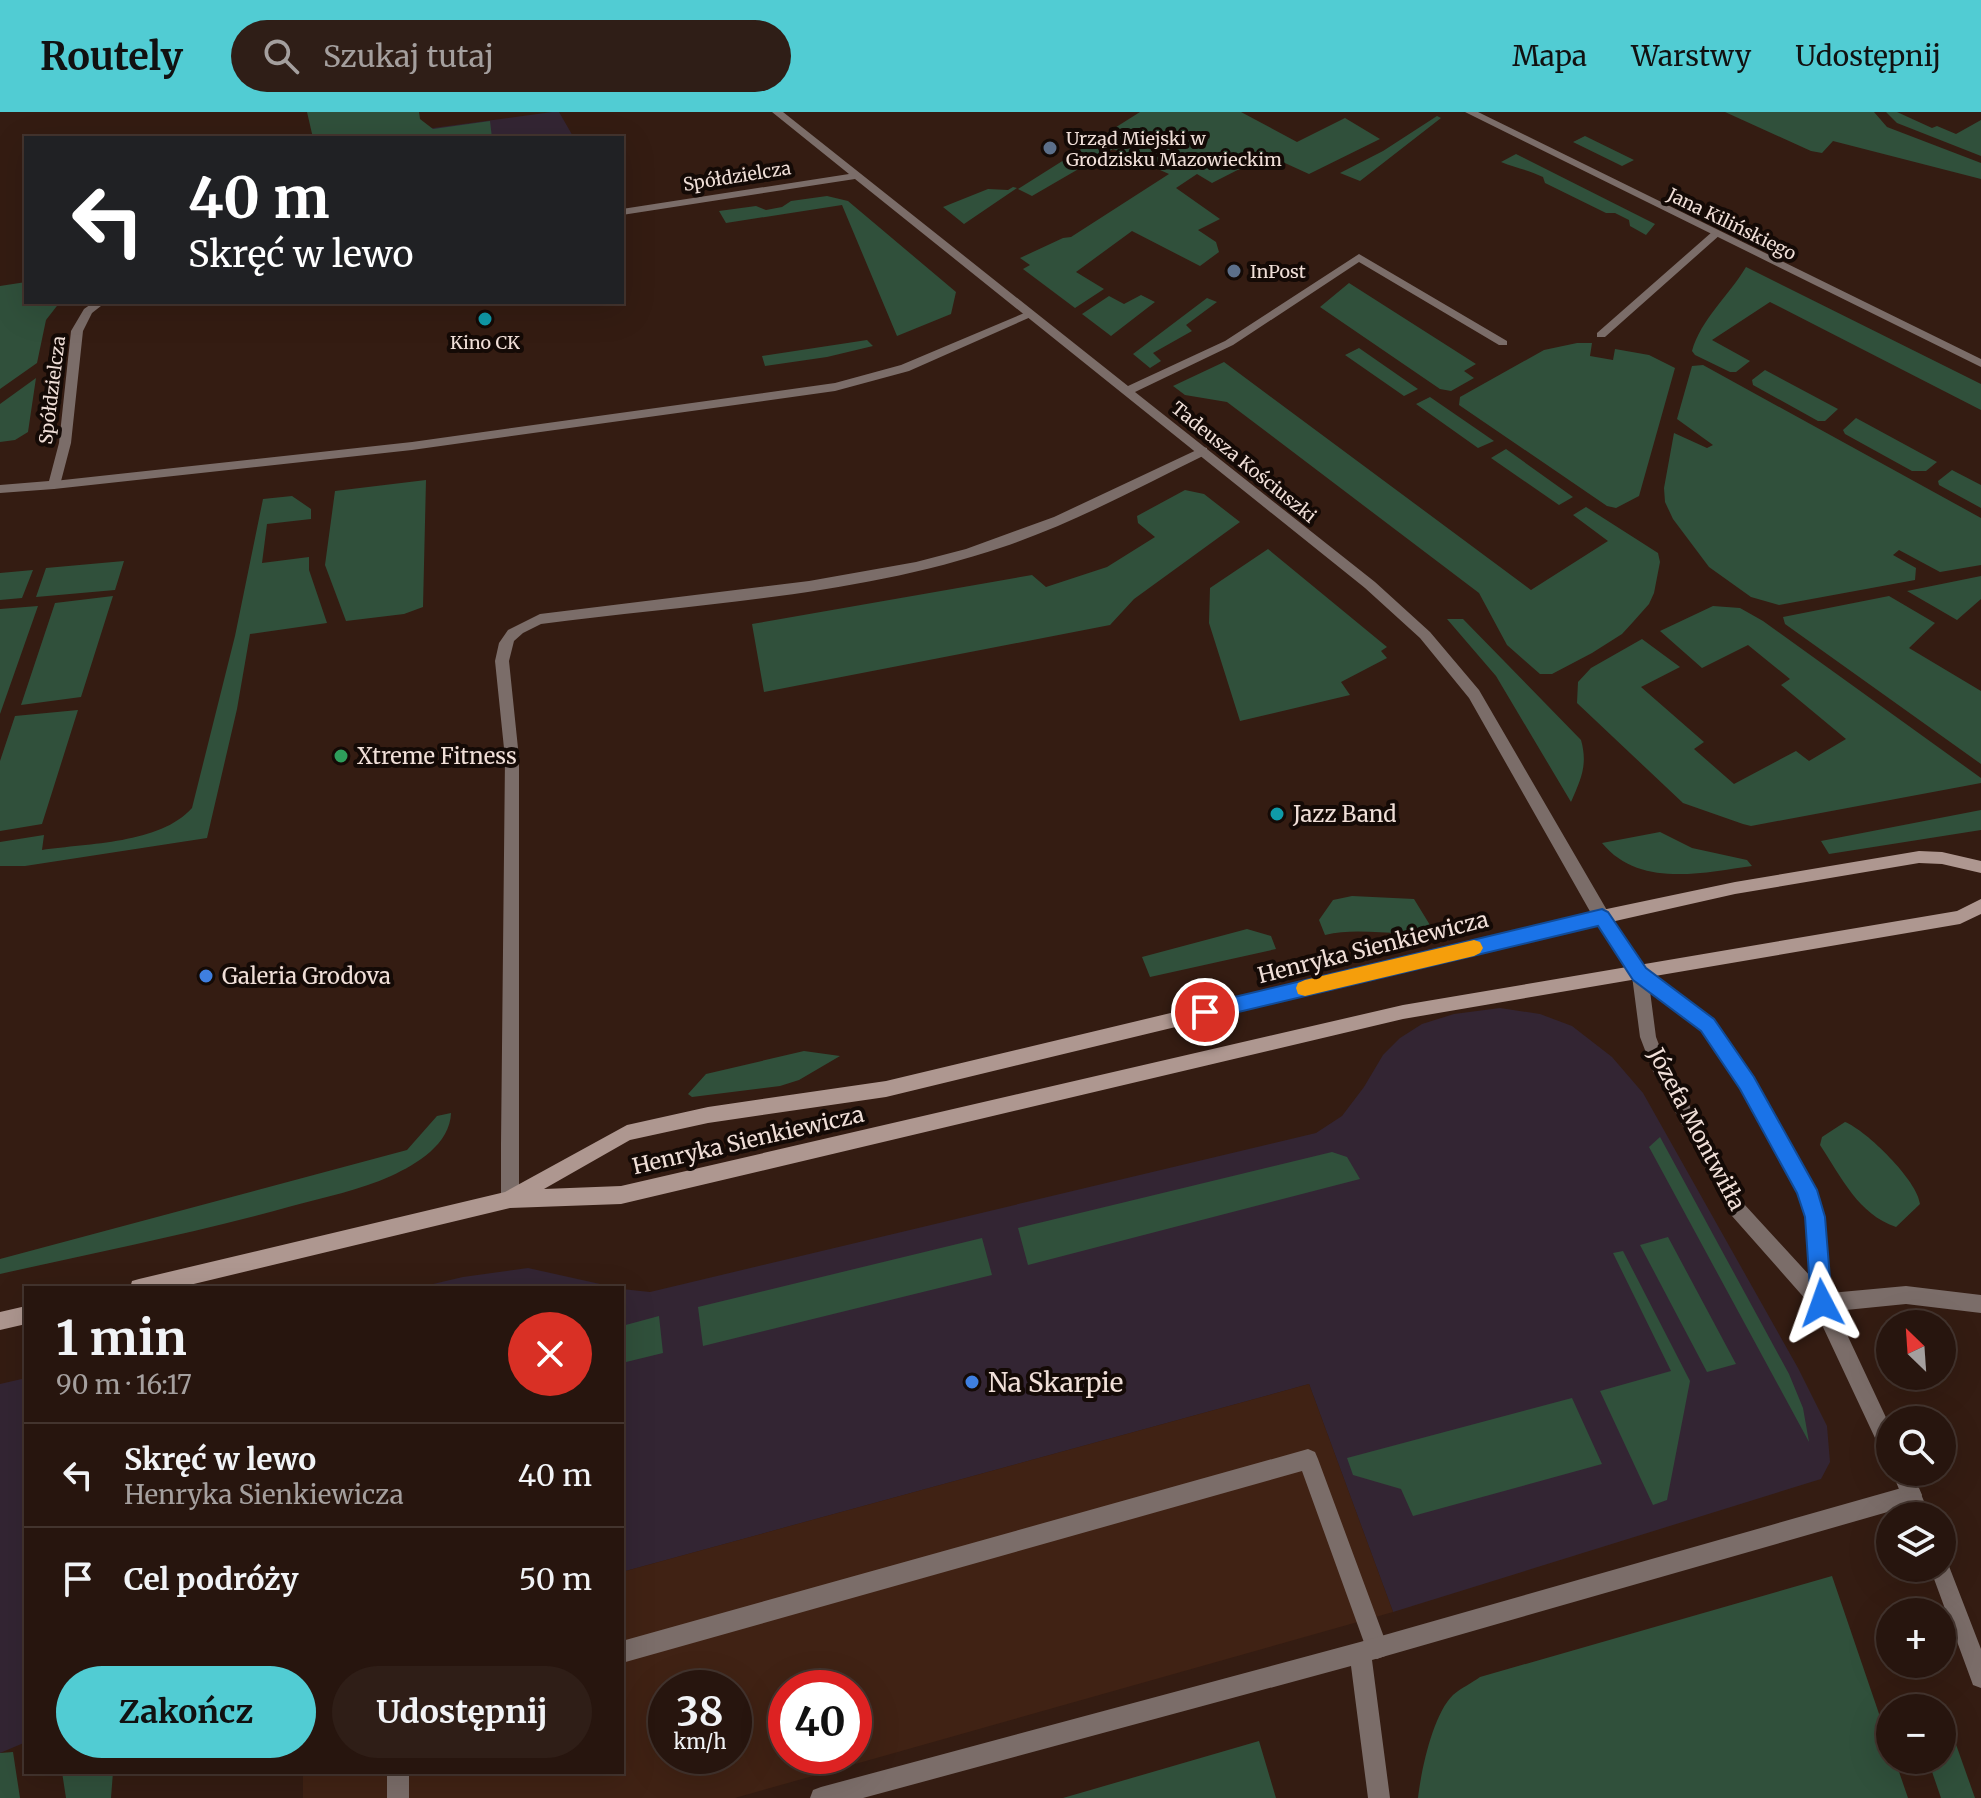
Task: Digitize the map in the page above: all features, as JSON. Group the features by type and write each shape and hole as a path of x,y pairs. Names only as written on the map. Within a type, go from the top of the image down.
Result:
{"main road":[{"name":"Henryka Sienkiewicza","path":"510,1199 627,1133 708,1115 886,1089 1602,917 1750,885 1919,857 1942,858 1981,867"},
{"name":"Henryka Sienkiewicza","path":"147,1286 510,1199 621,1195 1359,1022 1960,917 1981,906"},
{"path":"0,1321 24,1315"}],"street":[{"name":"Tadeusza Kościuszki","path":"777,112 1370,585 1425,635 1453,666 1494,727 1602,917"},
{"name":"Jana Kilińskiego","path":"1470,112 1981,363"},
{"name":"Spółdzielcza","path":"624,212 857,176"},
{"path":"1601,335 1716,234"},
{"path":"1127,391 1229,343 1359,257 1503,343"},
{"name":"Spółdzielcza","path":"54,485 65,443 77,331 84,317 99,304"},
{"path":"0,489 398,448 835,387 905,368 1029,314"},
{"path":"510,1199 507,1079 512,755 503,667 504,650 514,632 540,619 865,576 946,559 1021,536 1203,451"},
{"name":"Józefa Montwiłła","path":"1602,917 1640,974 1707,1025 1747,1083 1807,1190 1815,1217 1822,1303"},
{"name":"Józefa Montwiłła","path":"1640,974 1648,1037 1677,1101 1738,1210 1822,1303 1876,1418"},
{"path":"1822,1303 1906,1295 1981,1304"},
{"path":"624,1651 1308,1459 1368,1650 1379,1798"},
{"path":"1908,1486 1915,1502"},
{"path":"821,1798 1368,1650 1912,1495"},
{"path":"1945,1582 1981,1677"},
{"path":"398,1774 398,1798"}],"shaded area":[{"path":"559,112 573,136 373,136"},
{"path":"1500,1008 1540,1014 1572,1026 1612,1057 1643,1093 1798,1368 1827,1426 1830,1462 1821,1479 1393,1612 1309,1384 624,1571 624,1289 650,1292 1316,1133 1342,1116 1383,1055 1400,1038 1422,1024 1454,1014"},
{"path":"528,1268 609,1286 425,1286"},
{"path":"24,1378 24,1743 0,1753 0,1384"},
{"path":"1309,1384 1393,1612 872,1759 872,1670 768,1670 768,1774 820,1774 735,1798 303,1798 303,1774 624,1774 624,1571"}],"green space":[{"path":"307,112 419,112 420,119 433,129 490,121 492,136 384,134 313,136"},
{"path":"1140,112 1241,112 1297,142 1345,118 1380,139 1309,174 1267,155 1212,183 1197,174 1176,188 1220,219 1198,230 1216,242 1219,252 1200,266 1132,231 1076,272 1104,289 1075,308 1023,269 1030,265 1020,258 1071,237 1169,174 1113,149 1032,196 1018,189"},
{"path":"1725,112 1874,112 1887,127 1981,163 1981,179 1833,141 1822,153 1811,151"},
{"path":"1886,112 1897,112 1932,128 1937,126 1956,134 1981,120 1981,156 1897,123"},
{"path":"1437,116 1441,118 1360,181 1340,173 1383,151"},
{"path":"1585,136 1634,160 1622,166 1573,142"},
{"path":"1516,154 1655,224 1646,235 1630,226 1629,220 1615,213 1606,213 1545,183 1543,177 1501,162"},
{"path":"1017,188 964,224 943,207 988,189 1008,190"},
{"path":"827,196 848,201 956,292 951,314 897,336 842,205 726,223 719,211 756,206 766,210 782,207 791,201"},
{"path":"1746,267 1981,384 1981,410 1770,302 1712,340 1750,361 1736,372 1695,355 1692,351 1696,339 1708,318"},
{"path":"24,282 24,304 58,304 46,320 37,363 0,389 0,286"},
{"path":"1349,283 1476,364 1464,371 1474,378 1451,391 1440,389 1320,307"},
{"path":"1141,295 1155,302 1111,336 1082,314 1109,296 1124,304"},
{"path":"1207,298 1217,302 1186,325 1192,331 1153,353 1161,361 1150,368 1133,354"},
{"path":"867,340 873,346 827,357 765,366 762,356"},
{"path":"1592,343 1590,356 1613,360 1615,349 1649,355 1675,368 1639,496 1616,508 1607,506 1459,405 1460,397 1544,350"},
{"path":"1359,348 1418,389 1404,396 1345,355"},
{"path":"1224,362 1531,590 1608,541 1573,515 1586,507 1658,553 1660,562 1649,604 1622,634 1552,674 1540,674 1507,645 1479,593 1227,402 1185,395 1173,386"},
{"path":"1703,365 1981,518 1981,565 1940,572 1899,550 1893,555 1916,568 1915,580 1779,605 1751,597 1709,567 1673,519 1665,502 1664,488 1674,433 1707,448 1713,445 1677,419 1692,366"},
{"path":"1765,370 1838,409 1825,421 1818,421 1753,385 1752,380"},
{"path":"36,378 28,432 15,440 0,442 0,404"},
{"path":"1430,397 1494,441 1478,448 1416,404"},
{"path":"1856,418 1937,462 1926,471 1912,471 1845,434 1843,430"},
{"path":"1506,449 1573,497 1559,505 1491,458"},
{"path":"1952,470 1981,485 1981,508 1939,485 1938,481"},
{"path":"426,480 423,607 404,614 346,621 325,565 335,491"},
{"path":"1185,490 1204,494 1240,522 1134,599 1110,625 764,692 752,624 1032,575 1046,587 1107,567 1155,537 1138,523 1137,516"},
{"path":"292,496 311,509 311,519 267,524 262,563 309,557 309,570 327,623 250,634 237,709 207,838 25,866 0,866 0,842 44,835 42,850 122,840 162,829 192,808 235,636 263,499"},
{"path":"1268,549 1387,647 1381,651 1387,658 1341,682 1350,695 1240,721 1209,623 1210,588"},
{"path":"124,561 115,590 36,597 46,568"},
{"path":"33,570 22,598 0,600 0,573"},
{"path":"1981,576 1981,599 1957,620 1907,591"},
{"path":"113,596 81,697 21,705 55,603"},
{"path":"1889,596 1935,623 1909,648 1981,691 1981,764 1785,624 1783,617"},
{"path":"38,606 0,714 0,609"},
{"path":"1713,606 1740,608 1763,621 1981,778 1981,783 1751,826 1683,803 1577,703 1578,682 1591,668 1642,639 1680,667 1641,687 1704,742 1694,749 1734,784 1796,751 1809,761 1846,739 1781,685 1790,679 1748,645 1702,668 1660,631"},
{"path":"1447,619 1463,619 1581,740 1584,765 1571,802 1496,676"},
{"path":"78,710 42,824 0,831 0,761 15,716"},
{"path":"1981,810 1981,830 1829,854 1821,841"},
{"path":"1660,832 1692,848 1747,860 1752,866 1692,874 1653,872 1634,867 1602,843"},
{"path":"1352,896 1414,899 1433,930 1325,935 1319,920 1333,900"},
{"path":"1247,929 1271,936 1276,949 1150,977 1142,957"},
{"path":"804,1051 840,1056 799,1080 780,1086 692,1097 688,1094 706,1074"},
{"path":"451,1113 445,1134 430,1152 401,1171 367,1185 219,1225 0,1274 0,1259 407,1150 437,1116"},
{"path":"1845,1122 1890,1157 1917,1194 1920,1204 1896,1227 1861,1204 1820,1145 1822,1137"},
{"path":"1660,1137 1789,1374 1803,1408 1809,1442 1649,1147"},
{"path":"1332,1152 1347,1157 1360,1179 1028,1265 1018,1228"},
{"path":"1668,1237 1736,1364 1707,1372 1640,1245"},
{"path":"982,1238 992,1275 703,1346 698,1307"},
{"path":"1623,1251 1690,1381 1667,1500 1653,1505 1600,1391 1671,1371 1613,1253"},
{"path":"659,1316 663,1353 624,1363 624,1325"},
{"path":"1572,1398 1602,1464 1413,1516 1401,1489 1353,1475 1347,1458"},
{"path":"1832,1576 1876,1705 1876,1774 1900,1774 1908,1798 1418,1798 1425,1759 1440,1715 1453,1695 1480,1677"},
{"path":"1259,1741 1276,1798 1063,1798"},
{"path":"1956,1744 1975,1798 1941,1798 1933,1774 1956,1774"},
{"path":"13,1752 20,1798 0,1798 0,1753"},
{"path":"62,1774 113,1774 111,1798 66,1798"}],"slow traffic":[{"path":"1305,988 1474,948"}],"place":[{"name":"Urząd Miejski w Grodzisku Mazowieckim","path":"1050,148"},
{"name":"InPost","path":"1234,271"},
{"name":"Kino CK","path":"485,319"},
{"name":"Xtreme Fitness","path":"341,756"},
{"name":"Jazz Band","path":"1277,814"},
{"name":"Galeria Grodova","path":"206,976"},
{"name":"Na Skarpie","path":"972,1382"}],"route":[{"path":"1205,1012 1602,917 1640,974 1707,1025 1747,1083 1807,1190 1815,1217 1822,1303"}]}
